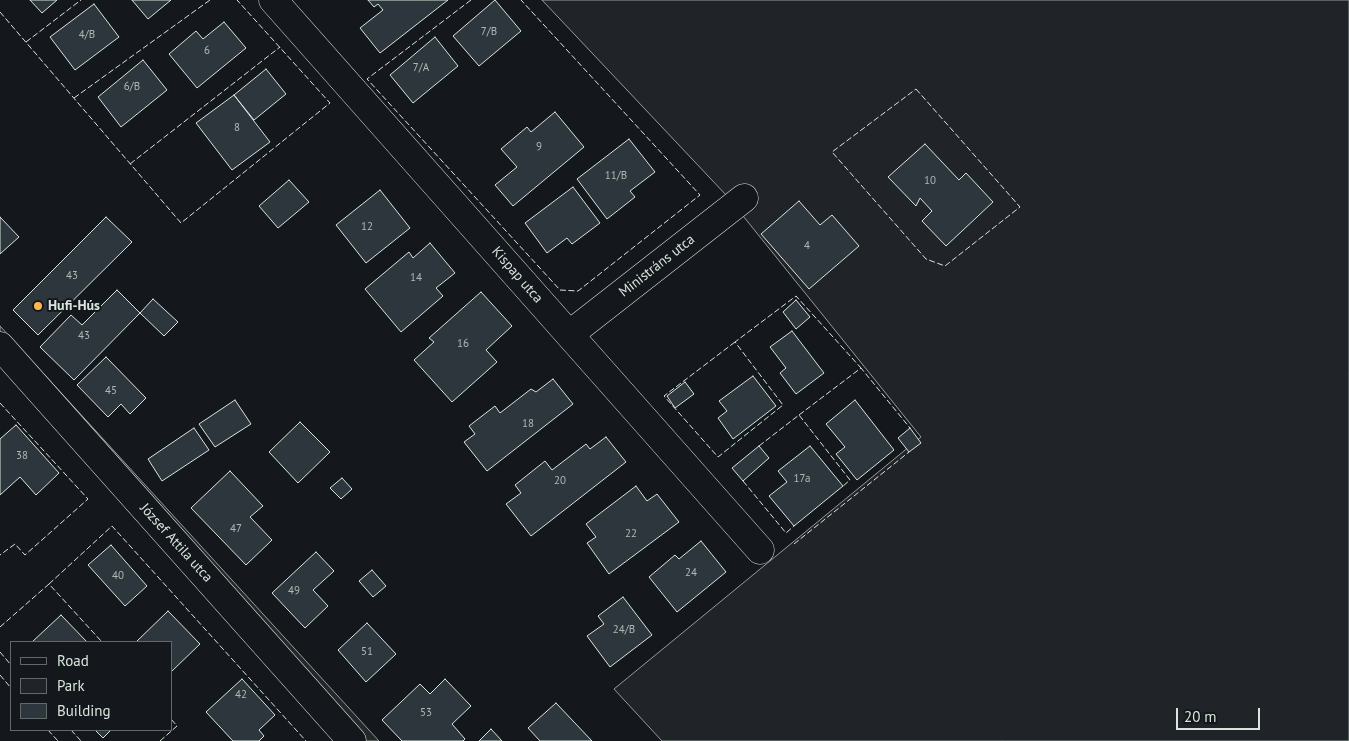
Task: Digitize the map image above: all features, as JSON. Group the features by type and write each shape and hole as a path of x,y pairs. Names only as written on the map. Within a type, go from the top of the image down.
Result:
{"street":[{"name":"Kispap utca","path":"273,0 760,550"},
{"name":"Ministráns utca","path":"570,334 744,198"},
{"name":"József Attila utca","path":"0,346 352,741"}],"green space":[{"path":"542,0 1349,0 1349,741 662,741 614,689 921,437 727,196"}],"shaded area":[{"path":"0,326 379,741 365,741 0,339"}],"building":[{"path":"30,0 57,0 42,13"},
{"path":"132,0 171,0 148,19"},
{"path":"368,0 448,0 380,53 360,28 383,10 378,4 374,7"},
{"path":"495,0 521,31 479,66 453,36"},
{"path":"94,4 119,37 75,70 50,37"},
{"path":"224,22 246,48 197,88 169,54 196,31 203,39"},
{"path":"435,37 458,66 413,103 390,75"},
{"path":"143,60 167,90 121,127 98,97"},
{"path":"266,69 286,94 254,120 234,95"},
{"path":"234,95 270,142 232,170 196,123"},
{"path":"555,112 584,147 513,206 495,185 517,167 501,149 527,127 531,132"},
{"path":"629,139 655,172 630,191 635,197 607,219 577,179"},
{"path":"925,144 959,180 966,173 993,202 946,246 922,221 932,211 920,198 916,206 888,177"},
{"path":"289,180 309,202 278,228 259,206"},
{"path":"573,187 600,223 572,244 567,238 547,253 525,223"},
{"path":"380,190 410,228 366,263 336,225"},
{"path":"799,201 820,225 832,215 859,246 809,289 761,234"},
{"path":"0,217 19,237 0,254"},
{"path":"106,217 132,242 38,335 13,310"},
{"path":"430,243 455,273 436,288 443,296 401,332 365,289 409,252 413,258"},
{"path":"117,290 140,313 74,380 40,347 71,315 82,325"},
{"path":"481,292 512,326 486,350 497,362 452,402 414,360 434,342 429,338"},
{"path":"153,299 178,322 164,336 140,313"},
{"path":"796,300 810,317 796,329 783,312"},
{"path":"792,331 824,373 796,394 780,373 786,368 770,347"},
{"path":"106,357 146,398 130,414 121,404 108,417 77,385"},
{"path":"753,376 776,406 733,439 718,418 727,411 719,401"},
{"path":"553,379 573,404 487,471 464,442 475,434 469,426 495,406 500,413 531,389 536,392"},
{"path":"685,382 694,394 675,408 667,396"},
{"path":"235,400 251,424 215,447 199,424"},
{"path":"855,400 894,450 857,480 836,454 845,447 826,424"},
{"path":"300,422 330,452 298,483 269,452"},
{"path":"16,425 59,473 36,495 20,477 0,495 0,439"},
{"path":"194,428 209,450 162,481 148,459"},
{"path":"910,428 921,443 909,452 898,438"},
{"path":"606,437 626,462 531,536 506,504 521,493 515,485 545,461 552,470 586,444 590,449"},
{"path":"759,446 769,458 743,481 732,468"},
{"path":"810,446 843,486 794,526 769,496 787,482 778,471"},
{"path":"230,471 263,506 250,517 272,540 246,565 191,508"},
{"path":"342,478 352,489 341,499 330,488"},
{"path":"636,486 647,501 657,494 679,522 609,574 587,543 596,537 586,524"},
{"path":"701,541 726,572 677,612 649,577 675,555 679,559"},
{"path":"111,545 147,586 125,606 88,565"},
{"path":"316,552 334,571 313,590 328,606 305,628 272,593"},
{"path":"372,570 386,586 373,597 359,581"},
{"path":"623,597 652,635 610,667 587,636 604,624 598,616"},
{"path":"168,611 200,644 172,671 172,641 137,641"},
{"path":"61,615 86,641 33,641"},
{"path":"367,623 396,654 366,682 338,650"},
{"path":"242,679 275,715 259,730 264,736 259,741 233,741 206,712"},
{"path":"445,679 471,706 452,724 465,739 463,741 402,741 382,720 420,684 430,694"},
{"path":"556,703 592,741 540,741 528,728"},
{"path":"491,729 502,741 479,741"},
{"path":"96,731 110,731 103,738"}],"fence":[{"path":"26,42 81,0"},
{"path":"74,98 210,0"},
{"path":"0,12 181,223 330,103 237,0"},
{"path":"471,0 367,79 560,290 578,291 700,195 521,0"},
{"path":"130,164 280,47"},
{"path":"916,89 1020,207 945,266 926,259 832,152 916,89"},
{"path":"735,342 664,396 718,457 783,405 735,342 796,296 861,368"},
{"path":"799,415 861,368 910,428"},
{"path":"0,403 88,499 25,555 15,544 0,555"},
{"path":"759,446 799,415 850,480 842,487"},
{"path":"794,544 909,452"},
{"path":"743,481 786,533 795,525"},
{"path":"49,584 112,526 306,741"},
{"path":"0,627 49,584 101,641"},
{"path":"0,652 10,664"},
{"path":"0,675 10,687"},
{"path":"172,720 177,726 172,730"},
{"path":"49,731 58,741"},
{"path":"72,731 81,741"},
{"path":"160,741 171,731"}],"place":[{"name":"Hufi-Hús","path":"38,306"}]}
